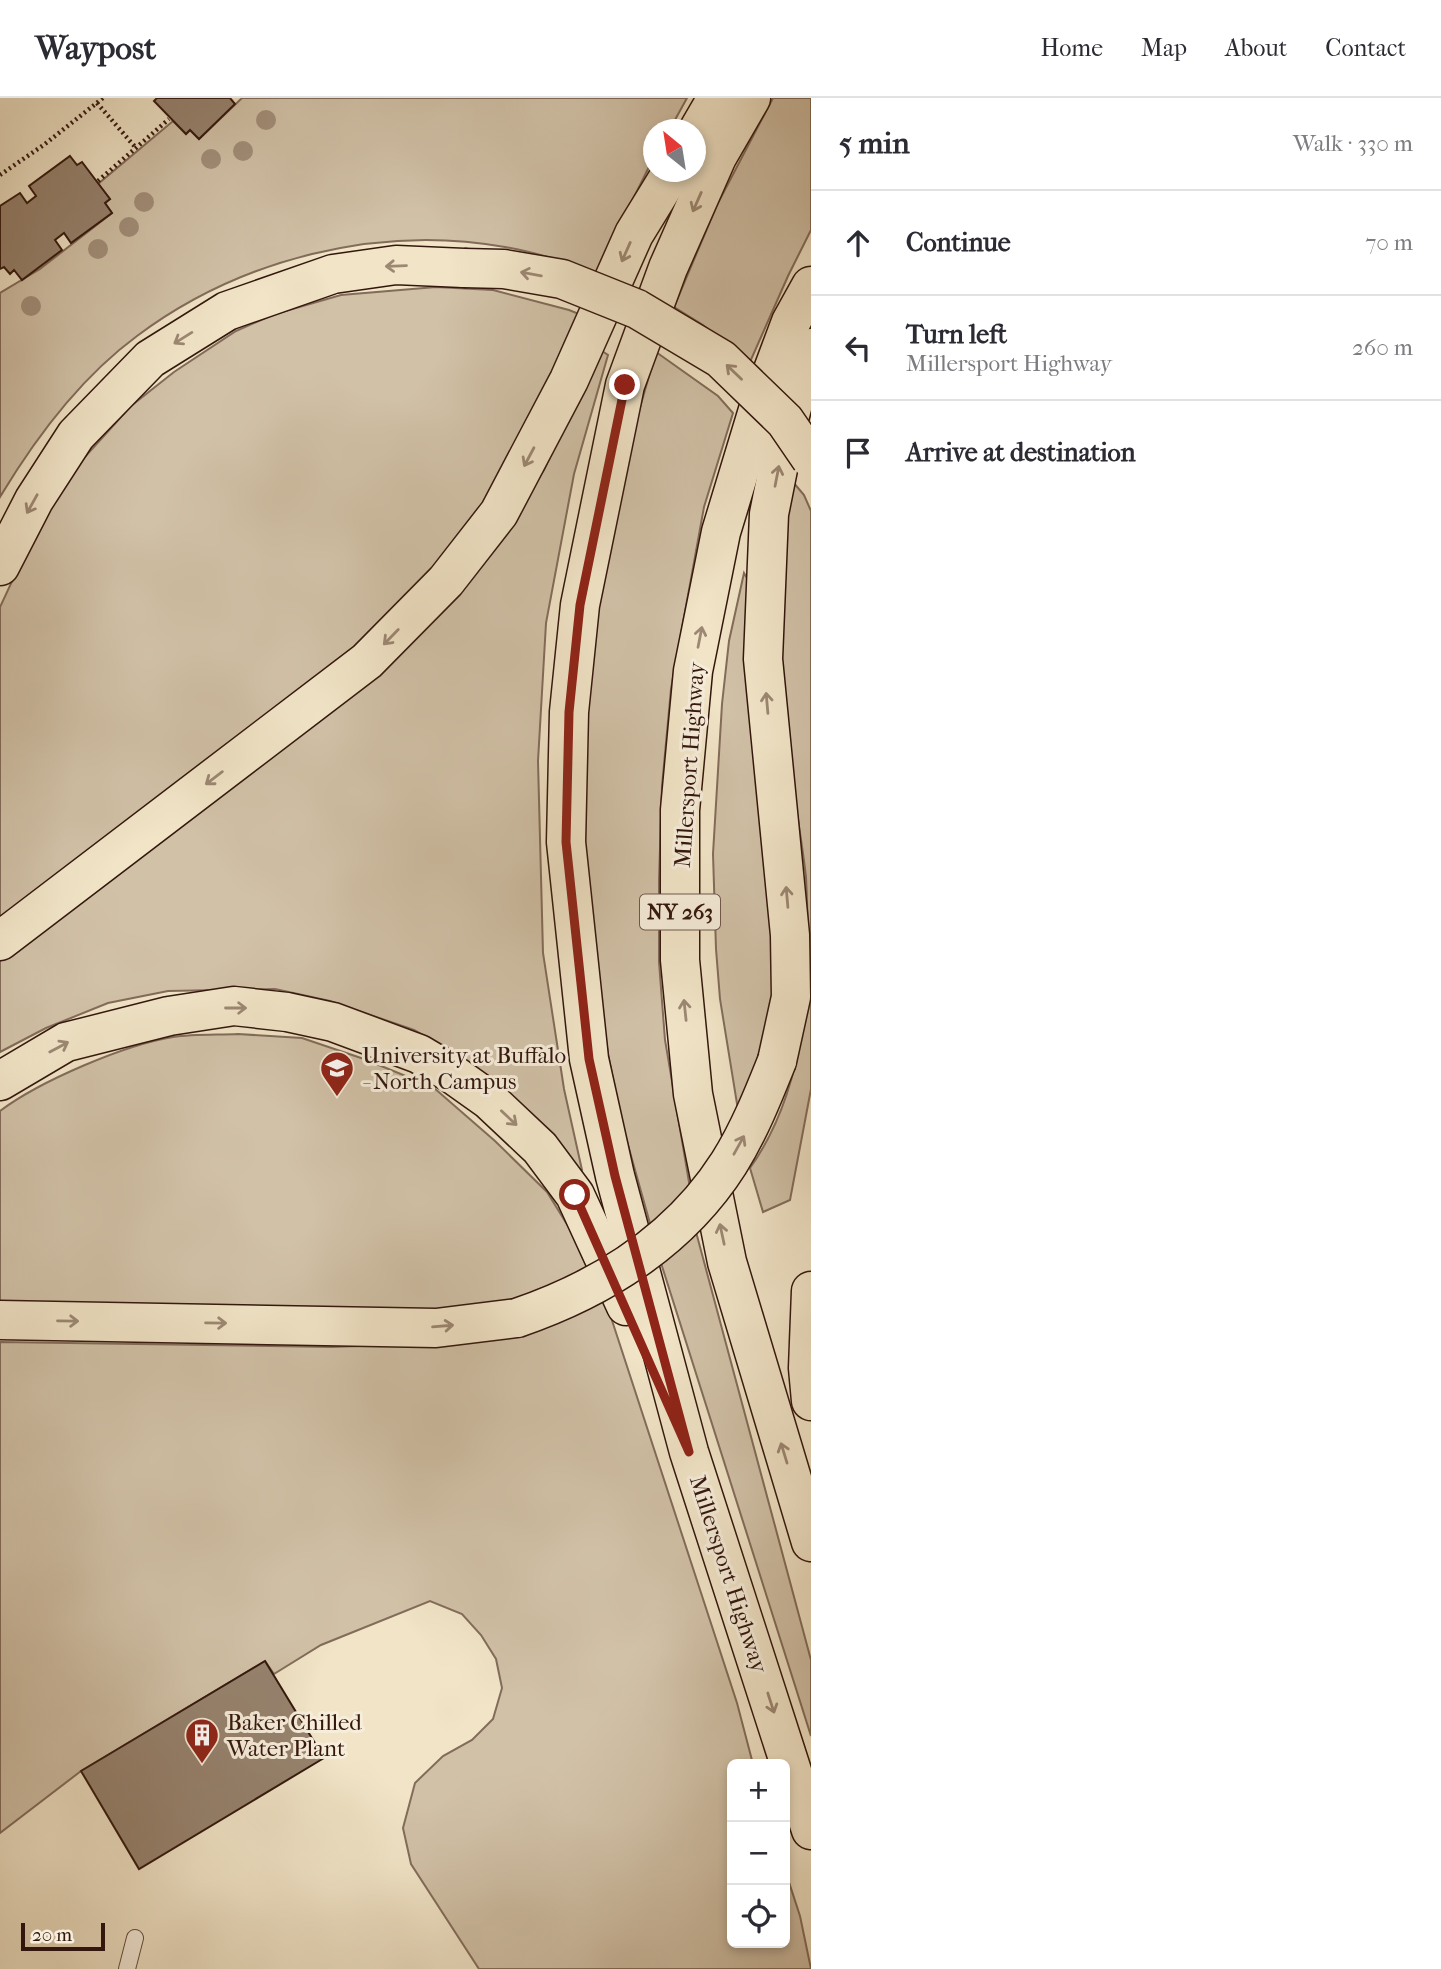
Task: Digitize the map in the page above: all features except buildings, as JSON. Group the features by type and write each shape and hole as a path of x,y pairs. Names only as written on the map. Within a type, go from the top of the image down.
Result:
{"main road":[{"path":"704,119 717,98"},
{"name":"Millersport Highway","path":"751,98 718,157 668,268 625,385 580,605 569,712 566,842 589,1059 615,1176 689,1452 811,1830"},
{"path":"0,941 368,661 446,581 499,513 569,380 634,234 667,182"},
{"path":"0,566 34,500 76,435 150,359 227,311 333,274 396,265 505,269 562,279 637,309 720,359 785,421 811,459"},
{"name":"Millersport Highway","path":"811,286 791,322 758,410 725,520 693,671 680,810 680,960 693,1094 727,1262 811,1542"},
{"path":"0,1320 436,1328 517,1318 558,1304 595,1286 644,1255 687,1215 728,1164 755,1116 777,1061 791,998 790,935 763,659 769,514 785,434 803,366 811,348"},
{"path":"0,1081 66,1042 169,1016 234,1006 287,1012 333,1022 419,1054 489,1100 540,1148 575,1195 689,1452"},
{"path":"811,1291 808,1368 811,1401"}],"lane":[{"path":"127,1969 135,1938"}],"path":[{"path":"0,175 103,98"},
{"path":"97,103 136,148"},
{"path":"98,181 169,119"}],"shaded area":[{"path":"242,98 687,98 675,119 643,119 643,179 596,273 562,261 505,247 457,241 408,240 312,254 265,268 220,286 177,309 116,353 78,390 44,431 0,497 0,293 40,269 112,213 105,203 110,199 98,184 173,121 186,134 190,130 199,139"},
{"path":"773,98 811,98 811,230 750,362 703,325 674,307 717,205"},
{"path":"436,287 493,290 584,316 475,520 447,555 370,635 0,920 0,607 42,517 73,470 131,406 174,372 236,331 275,314 341,295"},
{"path":"599,349 608,355 574,474 546,623 538,761 543,953 564,1089 582,1170 575,1173 496,1084 457,1054 414,1030 330,1001 275,989 168,991 108,1003 46,1028 0,1052 0,961 93,892 481,566 544,470"},
{"path":"656,352 718,396 733,413 704,507 671,689 662,786 659,962 665,1040 690,1188 651,1227 621,1120 608,1054 587,909 585,847 587,695 596,617 628,449"},
{"path":"793,482 804,495 811,511 811,1089 790,1200 763,1212 750,1168 770,1136 795,1065 802,1028 808,952 806,877 787,739 779,627 781,558"},
{"path":"744,573 748,580 780,968 763,1056 739,1116 720,999 713,854 722,704 729,641"},
{"path":"238,1034 302,1038 433,1087 495,1141 547,1192 594,1268 505,1303 380,1313 0,1306 0,1111 59,1077 131,1048 173,1037"},
{"path":"696,1232 811,1660 811,1736 661,1263"},
{"path":"605,1299 737,1703 752,1759 727,1759 727,1948 790,1948 790,1885 800,1916 811,1969 479,1969 411,1864 403,1828 415,1783 443,1756 472,1740 493,1719 502,1688 496,1659 481,1635 462,1614 430,1601 321,1645 274,1674 265,1661 81,1771 0,1833 0,1342 332,1347 439,1343"}],"place":[{"name":"University at Buffalo - North Campus","path":"337,1098"},
{"name":"Baker Chilled Water Plant","path":"202,1765"}],"route":[{"path":"575,1195 596,1236 689,1452 615,1176 589,1059 566,842 569,712 580,605 625,385"}]}
